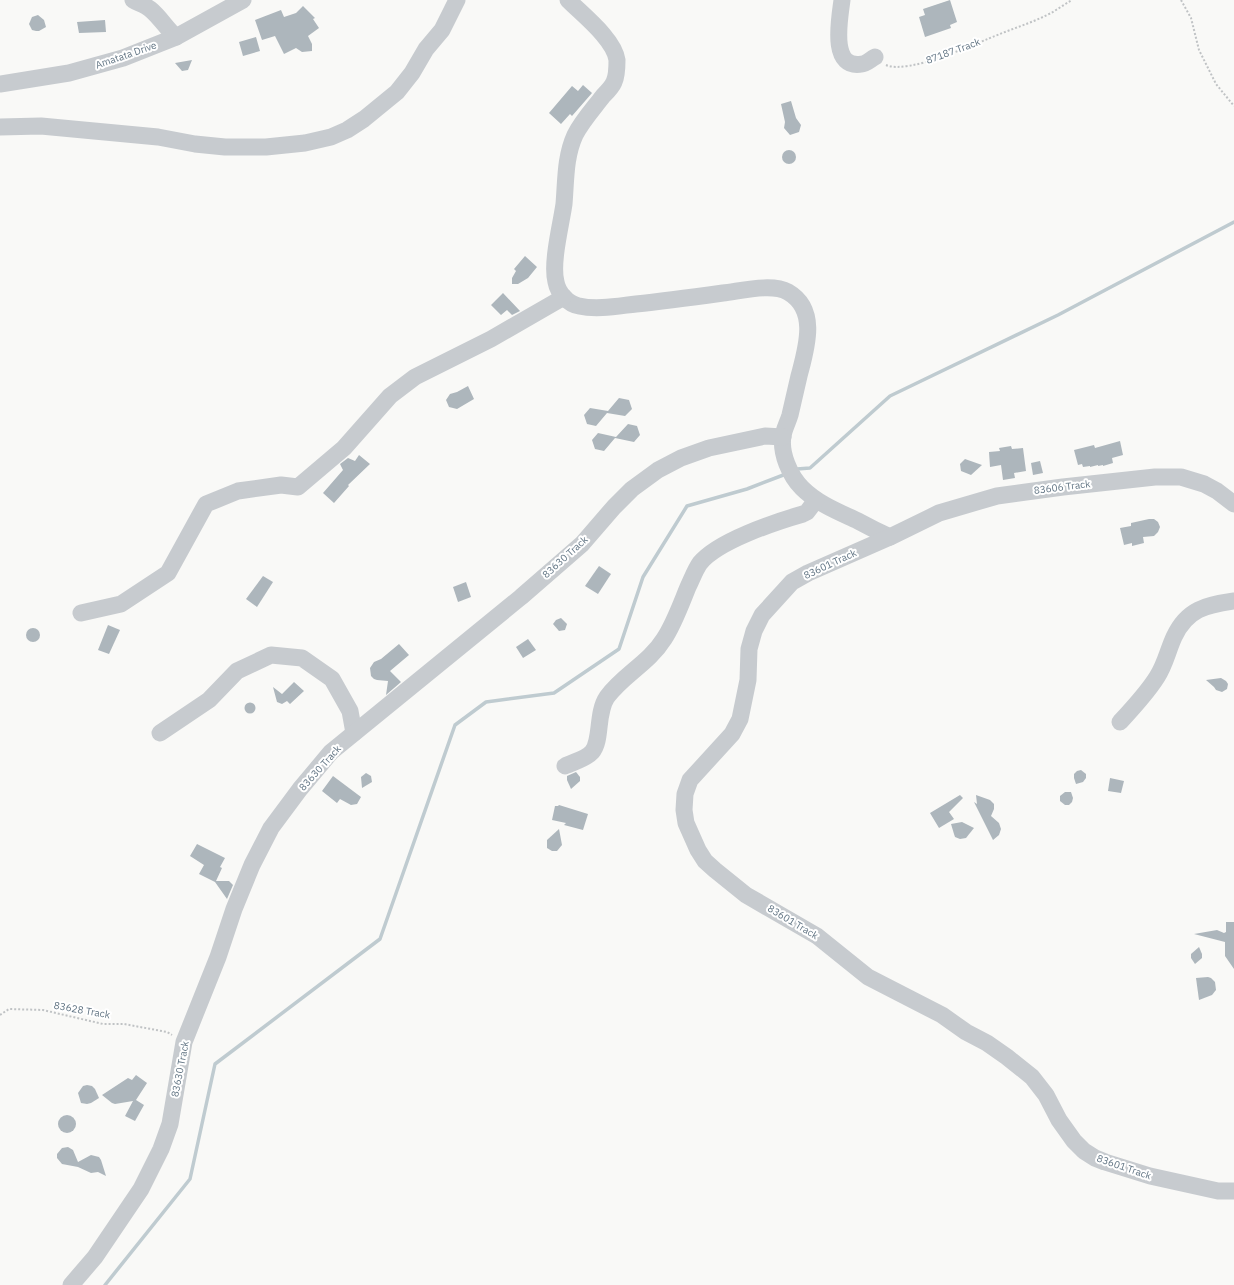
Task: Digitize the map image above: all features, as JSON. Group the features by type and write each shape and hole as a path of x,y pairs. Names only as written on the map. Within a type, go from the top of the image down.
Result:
{"street":[{"path":"132,0 149,8 176,37"},
{"name":"Amatata Drive","path":"0,84 76,71 123,58 176,37 243,0"},
{"path":"0,127 41,126 158,137 195,144 226,147 266,147 305,143 331,137 347,130 364,119 398,92 412,73 426,49 442,30 457,0"},
{"path":"568,0 603,35 613,48 617,60 614,82 575,134 567,161 564,203 555,265 556,282 564,297 571,304 579,307 606,308 749,289 765,288 786,291 800,303 805,311 808,340 783,437 784,453 790,470 801,487 816,500 890,537"},
{"path":"842,0 838,37 842,56 846,61 853,64 863,64 875,57"},
{"path":"81,613 121,604 168,573 206,504 238,492 281,485 298,487 344,448 390,396 415,377 491,339 564,297"},
{"name":"83630 Track","path":"71,1285 95,1257 141,1189 161,1149 170,1124 184,1042 249,872 271,828 300,789 331,752 520,597 576,549 632,489 653,474 681,458 709,448 765,436 783,437"},
{"name":"83606 Track","path":"890,537 939,513 997,496 1155,477 1181,477 1204,484 1217,491 1234,504"},
{"path":"565,766 592,753 596,745 600,718 606,698 651,656 664,639 700,563 714,550 730,541 807,512 816,500"},
{"name":"83601 Track","path":"890,537 808,573 792,582 762,615 754,631 749,649 748,680 740,719 732,734 690,780 687,788 684,810 686,823 698,850 705,861 746,895 817,936 868,978 942,1015 966,1032 987,1043 1007,1057 1032,1077 1046,1095 1059,1120 1074,1141 1084,1151 1095,1158 1150,1176 1218,1191 1234,1192"},
{"path":"1120,722 1141,699 1158,677 1174,637 1184,620 1192,613 1206,606 1234,601"},
{"path":"160,733 209,700 237,671 271,655 302,658 332,679 350,711 354,733"}],"path":[{"name":"87187 Track","path":"875,57 888,66 902,67 939,59 1001,33 1026,25 1072,0"},
{"path":"1181,0 1190,18 1199,50 1216,84 1234,106"},
{"name":"83628 Track","path":"0,1015 9,1009 42,1010 103,1024 124,1024 168,1032 184,1042"}],"building":[{"path":"950,0 957,22 950,25 951,28 925,37 919,17 925,15 923,9"},
{"path":"303,6 315,18 313,19 319,28 308,36 312,44 312,51 302,52 296,48 284,54 275,36 262,40 255,20 281,10 284,17 296,13"},
{"path":"38,15 44,20 46,27 39,31 32,30 29,24 32,17"},
{"path":"105,20 106,32 79,33 77,22"},
{"path":"256,37 260,51 243,56 239,42"},
{"path":"192,60 188,70 182,71 175,63"},
{"path":"583,85 592,93 572,116 570,114 561,124 549,113 572,86 578,91"},
{"path":"791,101 796,118 801,125 799,132 790,135 784,128 785,122 781,104"},
{"path":"786,150 792,150 796,154 796,160 792,164 786,164 782,160 782,154"},
{"path":"525,256 537,267 528,278 518,284 512,284 512,278 516,271 514,269"},
{"path":"503,293 520,311 512,315 507,310 501,315 491,305"},
{"path":"468,386 474,399 457,409 449,407 446,400 450,394"},
{"path":"619,398 629,400 632,409 625,416 607,413 596,426 587,424 584,415 590,408 608,411"},
{"path":"628,424 637,426 640,435 634,442 615,438 604,451 595,449 592,440 598,433 616,437"},
{"path":"1120,441 1123,455 1112,458 1113,463 1103,466 1098,465 1090,467 1083,467 1082,464 1078,465 1074,450 1094,445 1095,448"},
{"path":"1011,446 1012,449 1023,448 1026,471 1014,473 1015,478 1003,480 1001,465 990,467 989,452 1000,451 999,448"},
{"path":"359,455 370,464 348,485 349,486 334,503 323,493 343,470 340,464 348,458 355,461"},
{"path":"965,459 982,465 971,475 961,471 960,464"},
{"path":"1040,461 1043,473 1033,475 1031,463"},
{"path":"1154,519 1158,522 1160,527 1158,532 1154,536 1143,537 1144,543 1132,546 1132,543 1124,545 1120,528 1131,526 1131,523"},
{"path":"599,566 611,574 598,594 585,586"},
{"path":"263,576 273,582 257,607 246,599"},
{"path":"466,582 471,597 458,602 453,587"},
{"path":"561,618 567,624 565,630 559,631 553,624 556,620"},
{"path":"108,625 120,630 109,654 98,650"},
{"path":"33,628 38,630 40,635 38,640 33,642 28,640 26,635 28,630"},
{"path":"528,639 536,650 523,658 516,647"},
{"path":"399,644 409,655 390,671 401,682 386,695 388,681 374,679 371,676 370,668 374,662 381,659"},
{"path":"1221,678 1228,684 1227,689 1222,692 1216,690 1206,680"},
{"path":"294,682 304,691 290,704 287,701 282,704 277,702 273,687 282,694"},
{"path":"250,702 254,704 256,708 254,712 250,714 246,712 244,708 246,704"},
{"path":"1081,770 1086,774 1086,778 1083,782 1076,784 1074,774"},
{"path":"576,772 580,777 580,781 571,789 567,776"},
{"path":"366,773 371,776 372,782 362,788 361,777"},
{"path":"333,776 361,797 357,804 351,805 340,799 337,803 322,791"},
{"path":"1110,778 1124,781 1121,793 1108,791"},
{"path":"1065,792 1071,792 1073,798 1069,805 1065,805 1060,801 1060,796"},
{"path":"960,795 963,798 949,812 954,819 939,828 930,813"},
{"path":"976,795 990,800 994,804 994,809 991,816 999,823 1001,829 999,835 993,840 974,802 977,804"},
{"path":"559,805 588,814 583,830 564,825 566,823 552,820 555,806"},
{"path":"962,822 974,828 966,838 960,839 955,837 951,824"},
{"path":"559,829 562,845 557,851 552,851 547,848 547,840"},
{"path":"197,844 225,858 220,867 222,868 216,881 229,881 233,885 227,899 215,882 199,874 204,865 190,856"},
{"path":"1226,922 1234,922 1234,969 1225,956 1225,942 1194,934 1217,930 1224,933 1226,932"},
{"path":"1199,947 1202,958 1195,964 1191,958 1191,954"},
{"path":"1208,977 1215,982 1216,990 1212,995 1199,1000 1196,978"},
{"path":"136,1075 147,1083 136,1100 144,1105 135,1121 125,1116 133,1101 115,1104 102,1095 128,1078 132,1080"},
{"path":"83,1086 92,1086 95,1089 99,1098 87,1104 81,1103 78,1093"},
{"path":"67,1115 73,1118 76,1124 73,1130 67,1133 61,1130 58,1124 61,1118"},
{"path":"68,1147 73,1150 78,1162 91,1155 99,1157 106,1176 98,1172 91,1173 78,1167 62,1164 57,1158 57,1154 62,1148"}],"waterway":[{"path":"797,469 810,468 890,396 1058,315 1234,222"},
{"path":"105,1285 190,1179 215,1064 380,939 455,725 486,702 554,693 619,649 643,577 687,506 747,489 786,474"}]}
